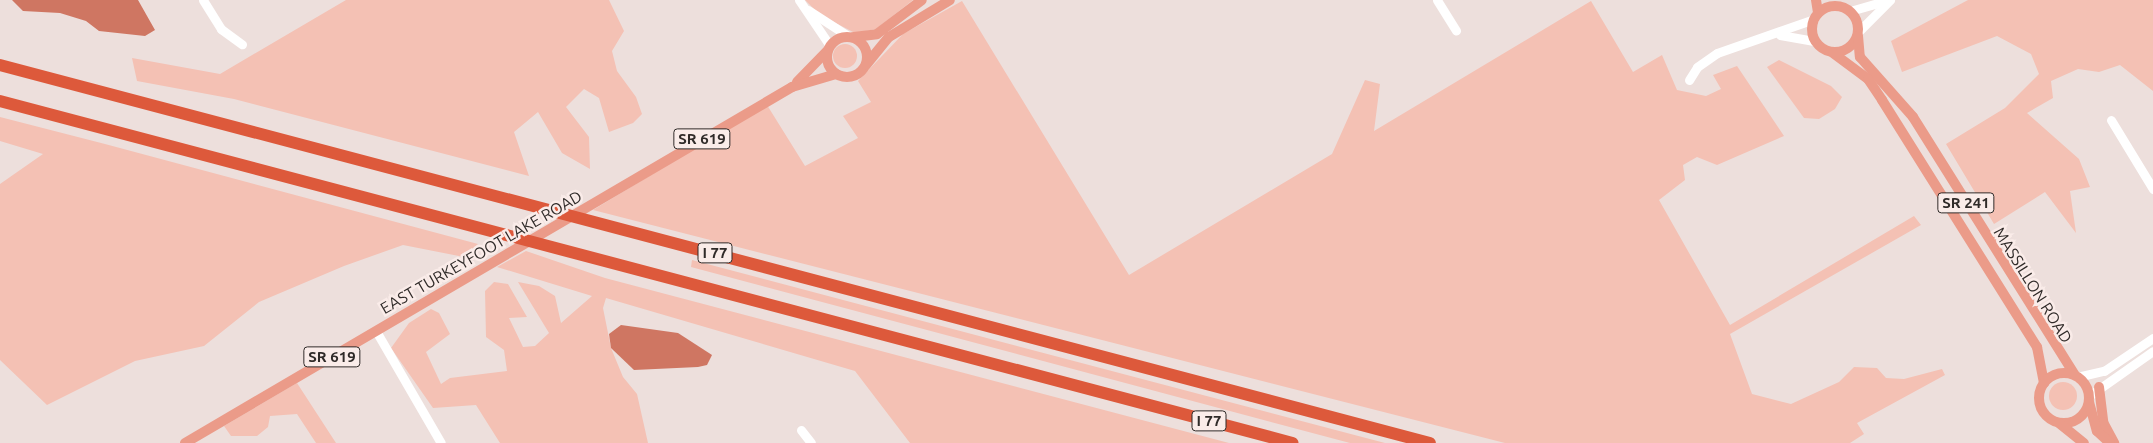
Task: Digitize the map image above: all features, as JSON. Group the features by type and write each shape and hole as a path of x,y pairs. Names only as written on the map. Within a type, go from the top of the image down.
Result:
{"highway":[{"name":"I 77","path":"0,65 1430,443"},
{"name":"I 77","path":"0,101 1293,443"}],"main road":[{"path":"922,0 877,34 851,37 828,48 828,64 836,74 856,75 889,38 950,0"},
{"path":"1816,0 1815,41 1833,53 1848,49 1858,34"},
{"path":"1816,16 1832,6 1845,6"},
{"name":"SR 241","path":"1845,6 1858,34"},
{"name":"MASSILLON ROAD","path":"1858,34 1860,57 1913,117 2076,375"},
{"path":"851,37 865,46 865,66"},
{"name":"EAST TURKEYFOOT LAKE ROAD","path":"792,86 828,48"},
{"name":"MASSILLON ROAD","path":"1833,53 1868,79 1882,100 2037,347 2044,383"},
{"name":"EAST TURKEYFOOT LAKE ROAD","path":"185,443 792,86 836,74"},
{"path":"2084,443 2040,405 2044,383 2057,374 2076,375 2089,399 2097,431 2112,443"},
{"path":"2099,387 2103,422 2112,443"},
{"path":"2058,422 2081,417 2089,399"}],"street":[{"path":"203,0 221,29 242,44"},
{"path":"799,0 828,48"},
{"path":"1437,0 1456,31"},
{"path":"1845,6 1889,0"},
{"path":"1858,34 1889,0"},
{"path":"806,9 851,37"},
{"path":"1689,80 1697,67 1717,53 1777,35 1816,16"},
{"path":"1777,35 1815,41"},
{"path":"2111,120 2153,189"},
{"path":"376,331 441,443"},
{"path":"2076,375 2104,371 2153,338"},
{"path":"2089,399 2099,387 2153,352"},
{"path":"801,430 811,443"}],"shaded area":[{"path":"12,0 138,0 155,30 145,36 99,31 86,21 60,13 23,11"},
{"path":"346,0 609,0 624,31 612,51 617,71 636,97 642,114 633,123 609,132 599,98 584,89 566,107 589,137 590,169 562,153 538,112 514,132 529,176 234,99 137,81 132,58 220,74"},
{"path":"805,0 913,0 876,29 855,33 820,15"},
{"path":"1968,0 2153,0 2153,91 2120,65 2099,72 2078,69 2051,81 2053,98 2027,113 2079,159 2090,187 2070,191 2076,233 2045,192 1994,224 1946,144 2005,108 2039,74 2031,54 1997,36 1902,72 1891,41"},
{"path":"962,1 1129,275 1332,154 1365,80 1380,84 1374,131 1591,1 1633,72 1662,55 1677,90 1706,96 1721,89 1713,75 1737,66 1784,136 1717,165 1697,157 1683,165 1685,180 1659,200 1730,325 1914,216 1921,225 1730,334 1752,394 1791,404 1839,382 1854,367 1877,368 1886,378 1904,379 1942,369 1945,375 1857,423 1864,434 1850,443 1505,443 593,210 767,105 805,166 858,138 843,116 871,102 858,81 903,34"},
{"path":"845,44 854,47 857,56 854,65 845,68 836,65 833,56 836,47"},
{"path":"1779,60 1831,86 1842,97 1835,109 1819,119 1804,118 1767,67"},
{"path":"0,117 478,244 464,257 403,245 344,266 259,302 204,346 135,361 47,405 0,360 0,184 43,154 0,141"},
{"path":"526,251 605,278 1229,443 910,443 855,371 606,298 603,308 611,348 623,377 637,394 648,443 500,443 476,405 433,408 391,348 409,323 431,309 439,313 450,334 426,352 441,384 450,378 507,371 504,350 486,337 485,291 494,282 508,284 527,317 509,318 523,347 535,346 549,333 518,282 539,286 555,296 561,323 592,296 497,267"},
{"path":"692,260 1385,443 1350,443 691,267"},
{"path":"621,325 678,333 712,355 707,365 698,367 634,370 611,348 609,334"},
{"path":"2063,382 2073,386 2077,396 2073,406 2063,410 2053,406 2049,396 2053,386"},
{"path":"297,383 336,443 316,443 297,414 270,416 268,427 257,436 231,436 224,426"}]}
